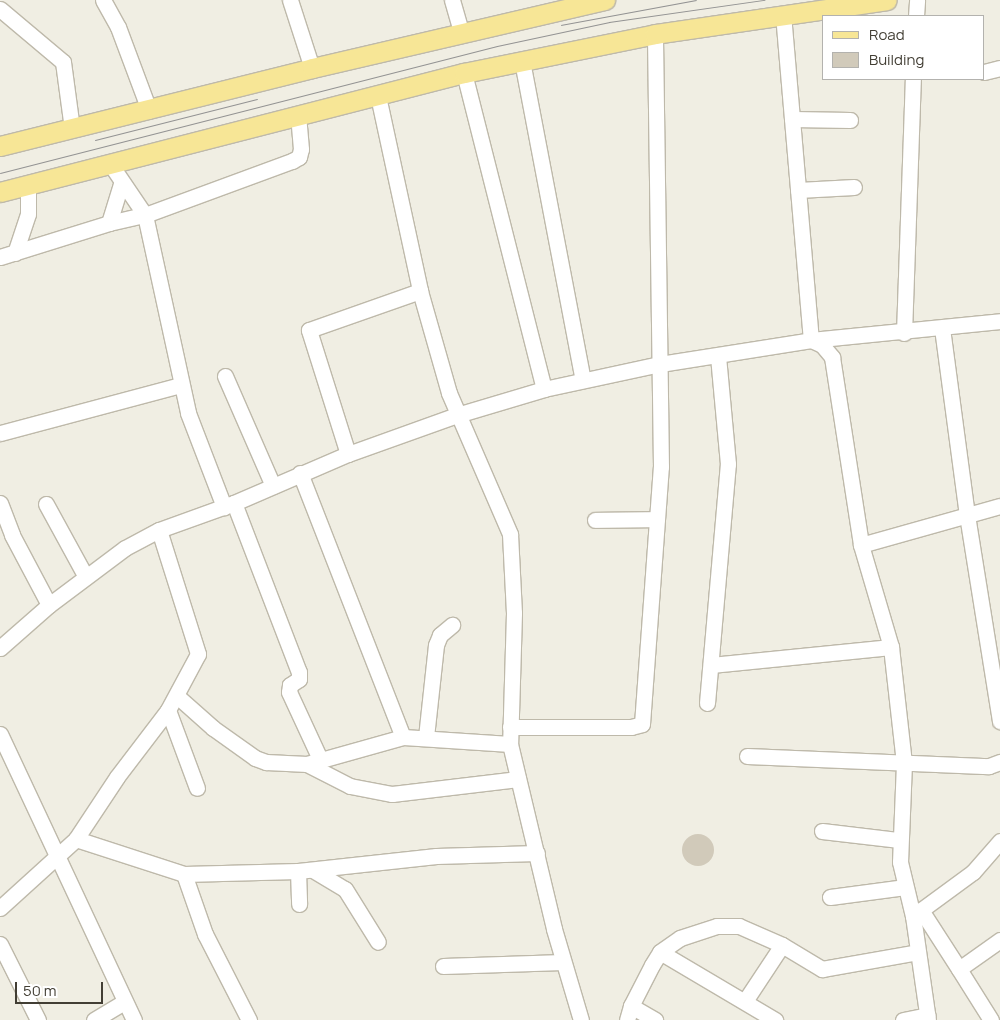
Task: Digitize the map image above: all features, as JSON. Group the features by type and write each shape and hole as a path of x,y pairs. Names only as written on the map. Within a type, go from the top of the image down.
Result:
{"main road":[{"path":"0,146 461,32 605,0"},
{"path":"0,192 464,73 655,34 887,0"}],"street":[{"path":"104,0 118,27 149,110"},
{"path":"290,0 312,68"},
{"path":"452,0 461,32"},
{"path":"916,15 917,0"},
{"path":"0,9 63,62 72,129"},
{"path":"783,14 811,340"},
{"path":"510,727 631,727 642,724 661,467 655,34"},
{"path":"522,61 583,380"},
{"path":"985,72 1000,68"},
{"path":"464,73 544,389"},
{"path":"904,332 913,80"},
{"path":"378,96 420,291 457,415 510,534 514,613 510,744 563,962 581,1020"},
{"path":"0,257 109,223 146,215 299,157 298,116"},
{"path":"792,119 850,120"},
{"path":"111,165 121,184 146,215 181,385 196,438 229,505 299,672 299,679 290,685 289,692 313,762 350,786 392,794 518,780"},
{"path":"109,223 121,184"},
{"path":"15,253 28,214 28,185"},
{"path":"798,190 854,187"},
{"path":"348,454 309,330 420,291"},
{"path":"0,648 48,605 125,548 159,530 229,505 348,454 457,415 544,389 660,364 718,357 811,340 1000,321"},
{"path":"942,328 967,515 1000,721"},
{"path":"811,340 822,345 832,357 860,545 891,648 904,763 899,840 905,886 917,913 959,969 991,1020"},
{"path":"708,703 728,458 718,357"},
{"path":"225,376 273,486"},
{"path":"0,433 181,385"},
{"path":"300,473 403,737"},
{"path":"0,503 12,535 48,605"},
{"path":"46,504 86,577"},
{"path":"860,545 1000,506"},
{"path":"595,520 657,518"},
{"path":"0,908 58,858 76,839 117,776 168,710 198,654 159,530"},
{"path":"426,737 436,645 440,635 452,625"},
{"path":"711,664 891,648"},
{"path":"177,696 213,728 255,758 266,762 313,762 403,737 426,737 510,744"},
{"path":"168,710 197,788"},
{"path":"0,734 134,1020"},
{"path":"746,756 904,763 999,764"},
{"path":"822,831 899,840"},
{"path":"76,839 184,874 305,870 436,856 537,853"},
{"path":"917,913 973,872 1000,841"},
{"path":"299,904 305,870"},
{"path":"305,870 345,889 378,942"},
{"path":"184,874 205,934 249,1020"},
{"path":"830,897 905,886"},
{"path":"903,1020 928,1018 918,952 917,913"},
{"path":"655,1020 629,1013 660,952 696,932 730,925 747,928 782,944 822,969 918,952"},
{"path":"959,969 1000,940"},
{"path":"0,944 38,1020"},
{"path":"745,1001 782,944"},
{"path":"660,952 775,1020"},
{"path":"442,966 563,962"},
{"path":"94,1020 124,1002"}],"building":[{"path":"698,834 710,838 714,850 710,862 698,866 686,862 682,850 686,838"}],"tram line":[{"path":"561,25 696,0"},
{"path":"0,173 497,46 609,22 764,0"},
{"path":"95,140 257,99"}]}
